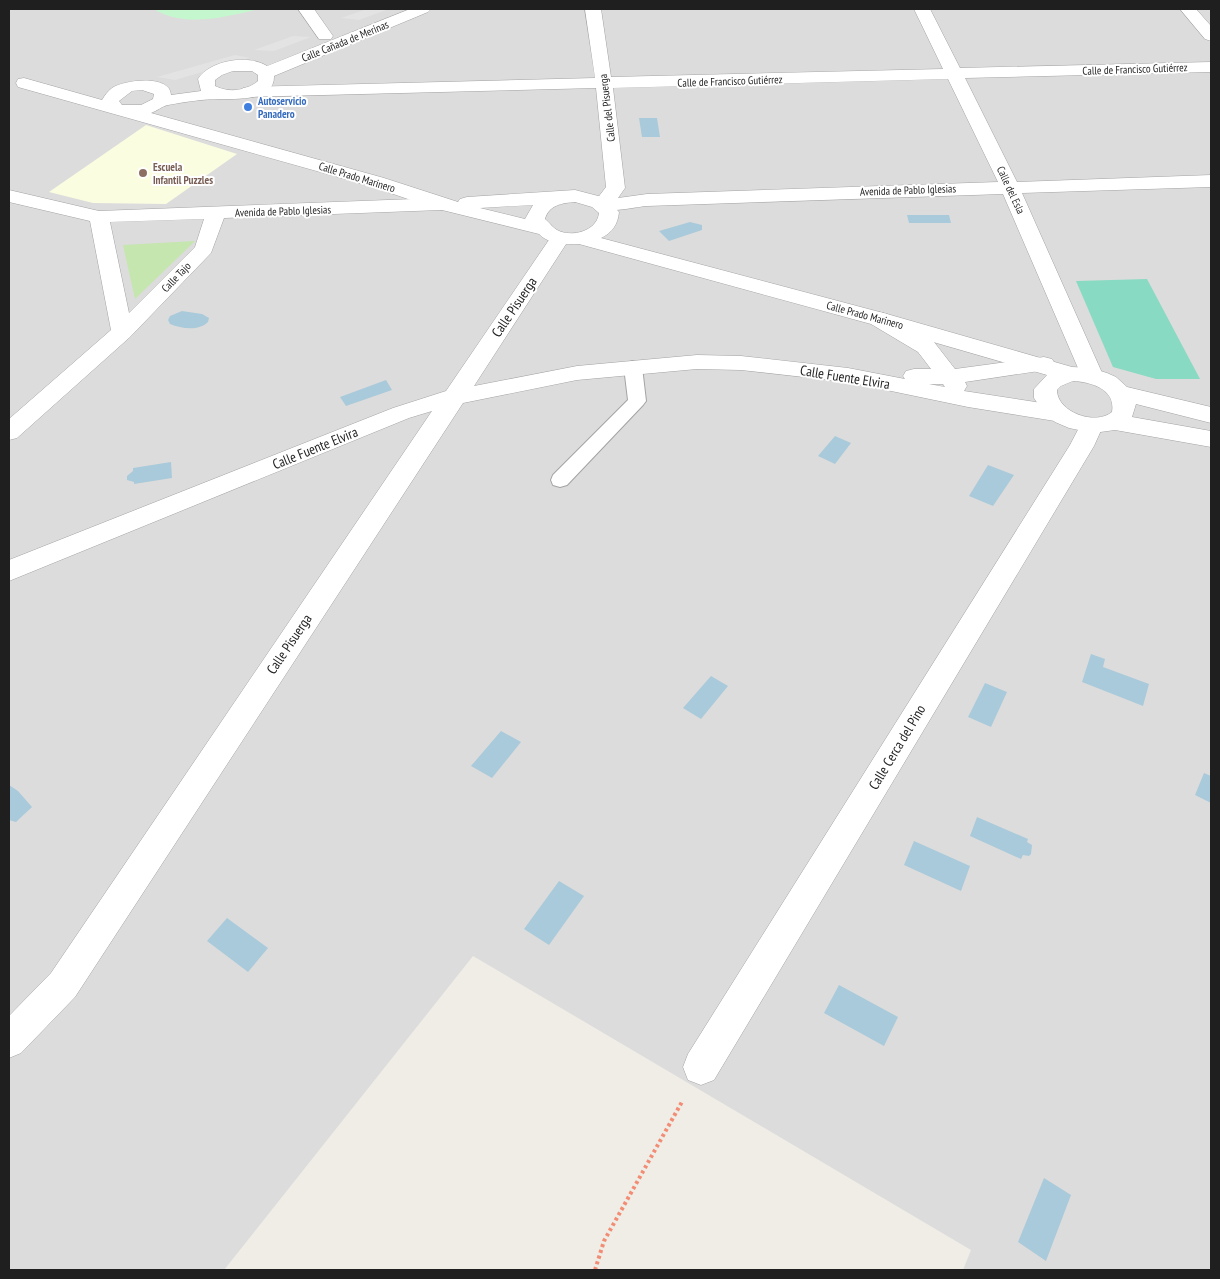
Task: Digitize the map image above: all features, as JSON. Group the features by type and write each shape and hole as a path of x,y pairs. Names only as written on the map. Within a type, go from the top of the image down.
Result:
{"street":[{"name":"Calle Cañada de Merinas","path":"306,9 325,36"},
{"name":"Calle Cañada de Merinas","path":"249,66 394,9"},
{"name":"Calle Cañada de Merinas","path":"266,73 423,9"},
{"name":"Calle del Pisuerga","path":"560,235 596,234 607,227 606,209 616,188 593,9"},
{"name":"Calle del Esla","path":"922,9 1010,187 1081,374"},
{"path":"1188,9 1211,36"},
{"path":"16,83 120,110 140,110 189,81 232,66 257,67 266,73 268,77 262,86 248,92"},
{"name":"Calle de Francisco Gutiérrez","path":"219,94 1211,67"},
{"path":"210,75 206,79 207,88 219,94"},
{"path":"16,83 132,87 147,85 158,98"},
{"path":"120,110 110,101 112,97 116,93 132,87"},
{"path":"158,98 219,94"},
{"name":"Calle Prado Marinero","path":"158,98 172,123"},
{"name":"Calle Prado Marinero","path":"120,110 172,123 377,182 441,204 658,260 1081,374"},
{"name":"Avenida de Pablo Iglesias","path":"9,196 100,217 583,197 606,209 647,200 1211,180"},
{"path":"560,198 546,203 537,211 535,220 560,235"},
{"name":"Calle Prado Marinero","path":"606,209 630,240 658,260"},
{"name":"Calle Tajo","path":"9,432 122,332 204,249 216,213"},
{"path":"100,217 122,332"},
{"name":"Calle Pisuerga","path":"9,1041 63,985 560,235"},
{"path":"879,319 926,347 948,377 968,399"},
{"name":"Calle Fuente Elvira","path":"9,571 401,413 452,397 577,373 697,362 741,363 848,375 968,399 1055,413"},
{"path":"848,375 948,377 1044,364"},
{"path":"1103,424 1123,414 1126,404 1120,393 1108,382 1081,374 1057,376 1047,383 1044,392 1046,403 1055,413 1072,422 1103,424 1211,439"},
{"path":"1120,393 1211,415"},
{"name":"Calle Cerca del Pino","path":"701,1067 1076,454 1103,424"}],"lane":[{"path":"560,480 637,401 633,367"}],"path":[{"path":"595,1270 604,1241 701,1067"}],"shaded area":[{"path":"9,9 1211,9 1211,1270 963,1270 971,1250 473,956 224,1270 9,1270"},
{"path":"367,9 389,9 359,20 341,18"},
{"path":"293,36 311,37 274,51 254,50"},
{"path":"235,55 250,58 175,80 157,77"},
{"name":"Escuela Infantil Puzzles","path":"146,125 237,154 166,204 93,203 49,192"}],"green space":[{"path":"154,9 259,9 219,18 192,19 166,15"},
{"path":"195,241 135,299 123,245"},
{"path":"1147,279 1200,379 1156,379 1113,367 1076,281"}],"water":[{"path":"639,118 657,118 660,137 642,137"},
{"path":"907,215 949,215 951,223 909,223"},
{"path":"690,222 702,225 702,230 669,241 659,231"},
{"path":"182,311 202,314 209,318 208,322 195,328 170,324 168,320 170,316"},
{"path":"386,380 392,390 346,406 340,397"},
{"path":"835,436 851,443 835,464 818,456"},
{"path":"171,462 172,478 134,484 134,482 127,480 127,476 133,471 133,468"},
{"path":"988,465 1014,475 993,506 969,496"},
{"path":"1091,654 1105,659 1103,667 1149,684 1143,706 1082,682"},
{"path":"711,676 728,686 701,719 683,708"},
{"path":"985,683 1007,692 991,727 968,717"},
{"path":"501,731 521,742 492,778 471,766"},
{"path":"1204,773 1211,776 1211,803 1195,795"},
{"path":"9,785 18,791 32,807 16,822 9,820"},
{"path":"977,817 1028,839 1027,842 1032,845 1031,854 1029,856 1023,855 1021,859 970,836"},
{"path":"914,841 970,866 961,891 904,865"},
{"path":"559,881 584,896 549,945 524,929"},
{"path":"227,918 268,948 248,972 207,941"},
{"path":"839,985 898,1017 884,1046 824,1013"},
{"path":"1044,1178 1071,1195 1046,1261 1018,1242"}],"place":[{"name":"Autoservicio Panadero","path":"248,107"},
{"name":"Escuela Infantil Puzzles","path":"143,173"}]}
